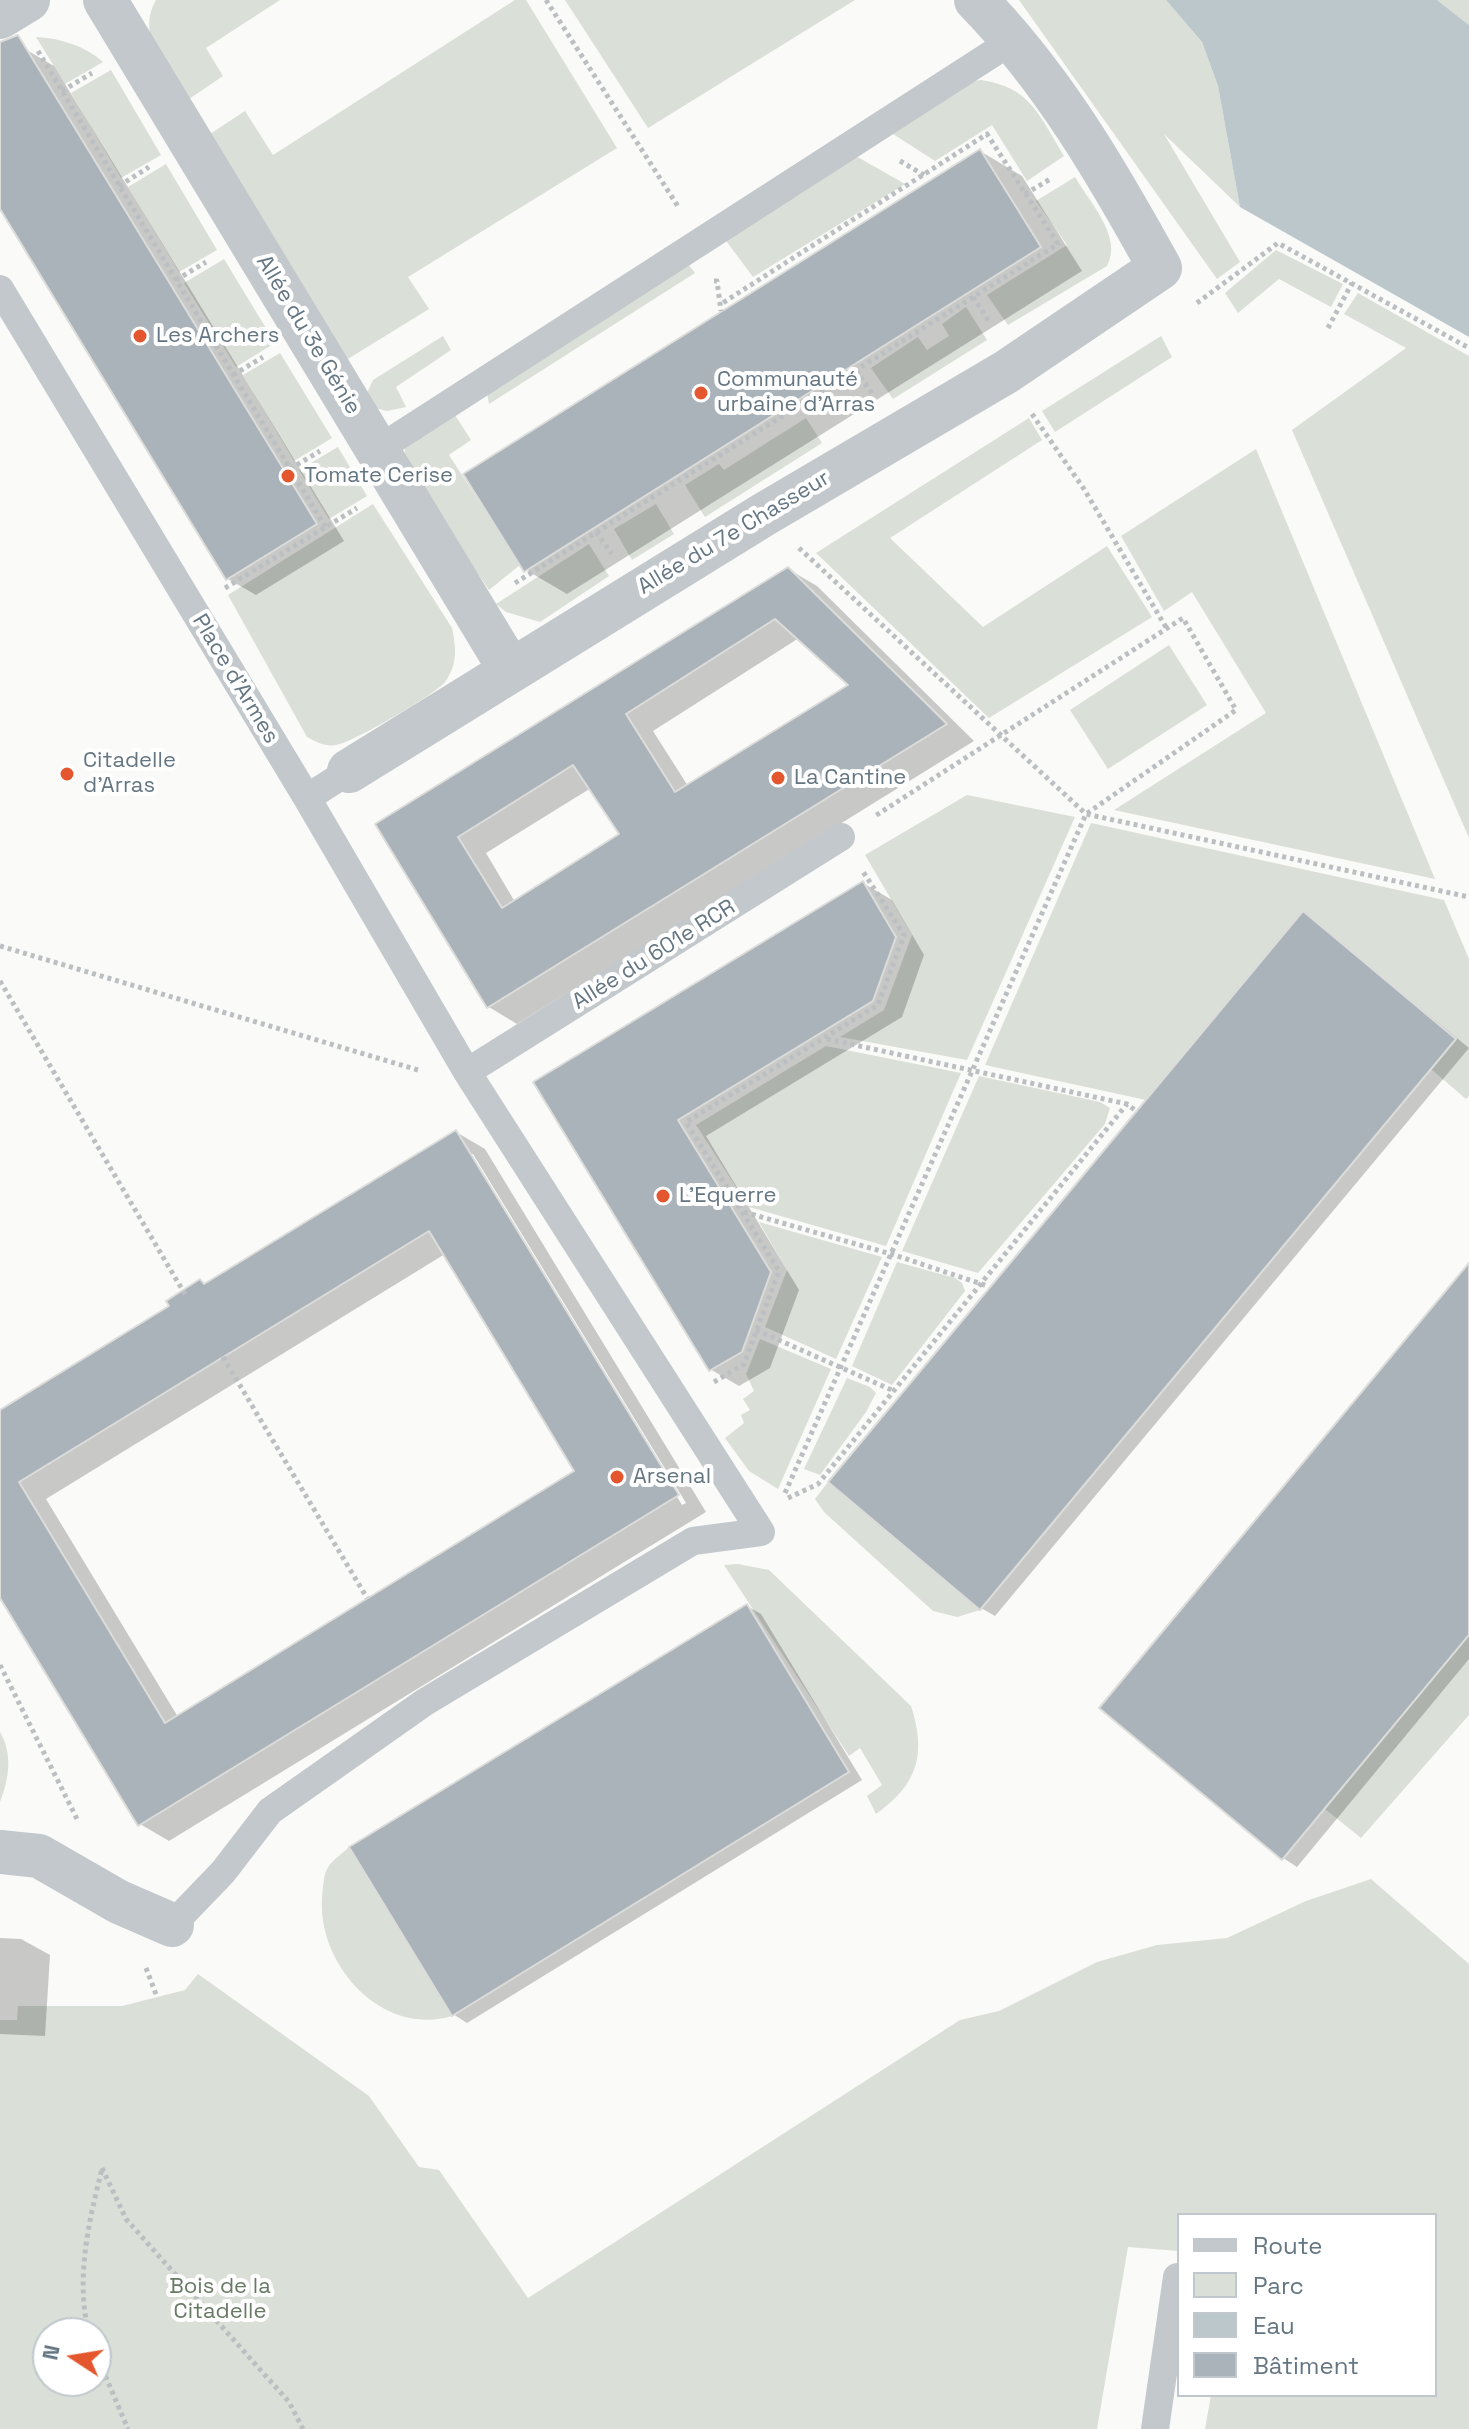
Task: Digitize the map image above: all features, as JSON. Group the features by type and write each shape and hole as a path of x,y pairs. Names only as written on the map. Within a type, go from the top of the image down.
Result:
{"street":[{"name":"Allée du 3e Génie","path":"105,0 511,671"},
{"path":"976,0 1015,39"},
{"name":"Allée du 7e Chasseur","path":"349,771 763,515 1006,372 1160,268 1076,125 1015,39"},
{"path":"0,1852 39,1856 119,1902 172,1925"}],"lane":[{"path":"387,466 698,242 1015,39"},
{"name":"Place d'Armes","path":"0,289 307,798 467,1072 761,1532 693,1541 425,1702 270,1811 223,1872 172,1925"},
{"name":"Allée du 7e Chasseur","path":"307,798 349,771"},
{"name":"Allée du 601e RCR","path":"467,1072 841,837"},
{"path":"1155,2429 1177,2277"}],"path":[{"path":"546,0 698,242"},
{"path":"14,9 326,528"},
{"path":"473,609 1058,244 987,134 721,304"},
{"path":"1188,310 1278,243 1469,348"},
{"path":"1328,328 1352,283"},
{"path":"1006,372 1084,489 1168,629"},
{"path":"223,589 326,528 387,466"},
{"path":"763,515 1086,814 1469,897"},
{"path":"679,1403 744,1364 779,1271 686,1122 878,1005 904,935 841,837 1183,618 1236,710 1086,814 782,1501"},
{"path":"0,946 427,1072 467,1072"},
{"path":"0,981 186,1296"},
{"path":"826,1039 973,1068 1127,1104 1136,1111"},
{"path":"818,1484 1127,1104"},
{"path":"743,1211 988,1286"},
{"path":"756,1330 894,1391"},
{"path":"223,1357 367,1598"},
{"path":"0,1665 79,1823"},
{"path":"85,2317 87,2226 102,2168 126,2219 289,2402 303,2429"},
{"path":"112,2392 128,2429"}],"green space":[{"path":"156,0 280,0 206,48 223,76 186,101 163,65 152,40 149,27"},
{"path":"515,0 526,0 617,148 408,277 429,309 343,362 207,136 245,111 273,155"},
{"path":"565,0 855,0 648,128"},
{"path":"1019,0 1166,0 1202,42 1218,86 1240,207 1164,134 1240,262 1217,279"},
{"path":"1437,0 1469,0 1469,25"},
{"path":"36,37 72,44 103,62 65,84"},
{"path":"111,70 161,155 121,178 71,93"},
{"path":"981,80 1012,89 1023,97 1040,117 1064,156 1027,181 992,125 935,161 890,132 967,82"},
{"path":"854,155 905,184 753,277 721,234"},
{"path":"166,164 217,250 179,272 128,187"},
{"path":"1075,177 1108,232 1111,255 1107,266 1008,325 987,295 1067,245 1036,201"},
{"path":"1276,250 1343,284 1331,307 1279,279 1238,313 1225,293"},
{"path":"683,258 695,273 489,404 486,386"},
{"path":"224,259 275,343 236,367 184,283"},
{"path":"1358,293 1469,356 1469,838 1292,430 1406,348 1344,314"},
{"path":"966,307 987,340 893,399 871,368 918,337 927,350 949,336 942,324"},
{"path":"443,336 451,350 396,387 406,407 387,411 375,408 367,393 373,380"},
{"path":"1161,336 1172,357 1055,432 1042,411"},
{"path":"280,353 332,438 294,461 243,375"},
{"path":"455,415 471,440 449,455 520,565 489,590 407,469 404,442"},
{"path":"806,418 822,443 705,517 685,485 719,464 724,470"},
{"path":"1029,418 1042,440 890,538 983,627 1107,546 1152,617 989,718 816,553"},
{"path":"338,447 367,496 329,519 299,470"},
{"path":"1256,449 1435,879 1114,810 1266,713 1192,592 1164,611 1121,536"},
{"path":"373,504 452,628 454,662 445,682 411,707 345,742 325,745 307,737 228,595"},
{"path":"656,504 674,534 632,560 614,529"},
{"path":"589,544 609,576 540,622 506,612 496,604"},
{"path":"1169,645 1207,705 1108,769 1070,710"},
{"path":"967,795 1075,817 967,1060 840,1037 884,1010 912,935 865,855"},
{"path":"1091,823 1444,900 1469,959 1469,1096 1466,1099 1431,1069 1456,1038 1303,911 1146,1100 985,1065"},
{"path":"826,1046 961,1073 886,1246 749,1207 696,1125"},
{"path":"979,1076 1100,1102 1110,1108 1105,1124 978,1273 902,1251"},
{"path":"759,1222 882,1257 836,1359 765,1327 787,1270"},
{"path":"897,1262 955,1278 962,1283 965,1291 892,1385 852,1366"},
{"path":"760,1339 831,1369 778,1489 749,1471 725,1438 744,1423 741,1415 750,1410 743,1399 754,1391 746,1374"},
{"path":"847,1378 870,1387 876,1393 866,1412 820,1475 804,1469"},
{"path":"828,1482 980,1610 957,1617 933,1611 824,1512 815,1499"},
{"path":"738,1564 769,1570 911,1706 918,1739 915,1768 901,1792 876,1814 867,1796 882,1785 860,1748 849,1756 724,1565"},
{"path":"1469,1635 1469,1715 1361,1838 1325,1809"},
{"path":"0,1732 7,1749 8,1767 0,1802"},
{"path":"349,1847 452,2016 426,2020 402,2016 379,2006 343,1971 331,1948 324,1924 322,1899 327,1869"},
{"name":"Bois de la Citadelle","path":"1371,1879 1469,1964 1469,2429 1205,2429 1211,2397 1437,2397 1437,2213 1177,2213 1177,2251 1128,2247 1097,2429 0,2429 0,2020 17,2020 18,2006 122,2006 185,1990 198,1974 369,2096 419,2167 439,2170 528,2298 960,2020 999,2011 1097,1962 1157,1945 1227,1938 1306,1901"}],"water":[{"path":"1166,0 1437,0 1469,25 1469,337 1240,207 1218,86 1202,42"}],"building":[{"name":"Les Archers","path":"18,35 317,524 226,580 0,209 0,42"},
{"name":"Communauté urbaine d'Arras","path":"980,149 1041,247 524,572 463,474"},
{"name":"La Cantine","path":"788,567 947,724 487,1008 375,824","holes":["775,619 848,685 675,792 626,714","573,765 619,834 502,908 458,837"]},
{"name":"L'Equerre","path":"863,881 896,937 873,1001 678,1120 771,1272 742,1352 709,1371 533,1082"},
{"path":"1303,911 1456,1039 980,1610 828,1482"},
{"name":"Arsenal","path":"456,1130 679,1495 138,1826 0,1598 0,1410 169,1306 166,1301 200,1279 204,1284","holes":["429,1231 574,1471 165,1723 19,1482"]},
{"path":"1469,1263 1469,1635 1282,1860 1099,1708"},
{"path":"747,1604 849,1772 452,2016 349,1847"}],"place":[{"name":"Les Archers","path":"140,336"},
{"name":"Communauté urbaine d'Arras","path":"701,393"},
{"name":"Tomate Cerise","path":"288,476"},
{"name":"Citadelle d'Arras","path":"67,774"},
{"name":"La Cantine","path":"778,778"},
{"name":"L'Equerre","path":"663,1196"},
{"name":"Arsenal","path":"617,1477"}]}
